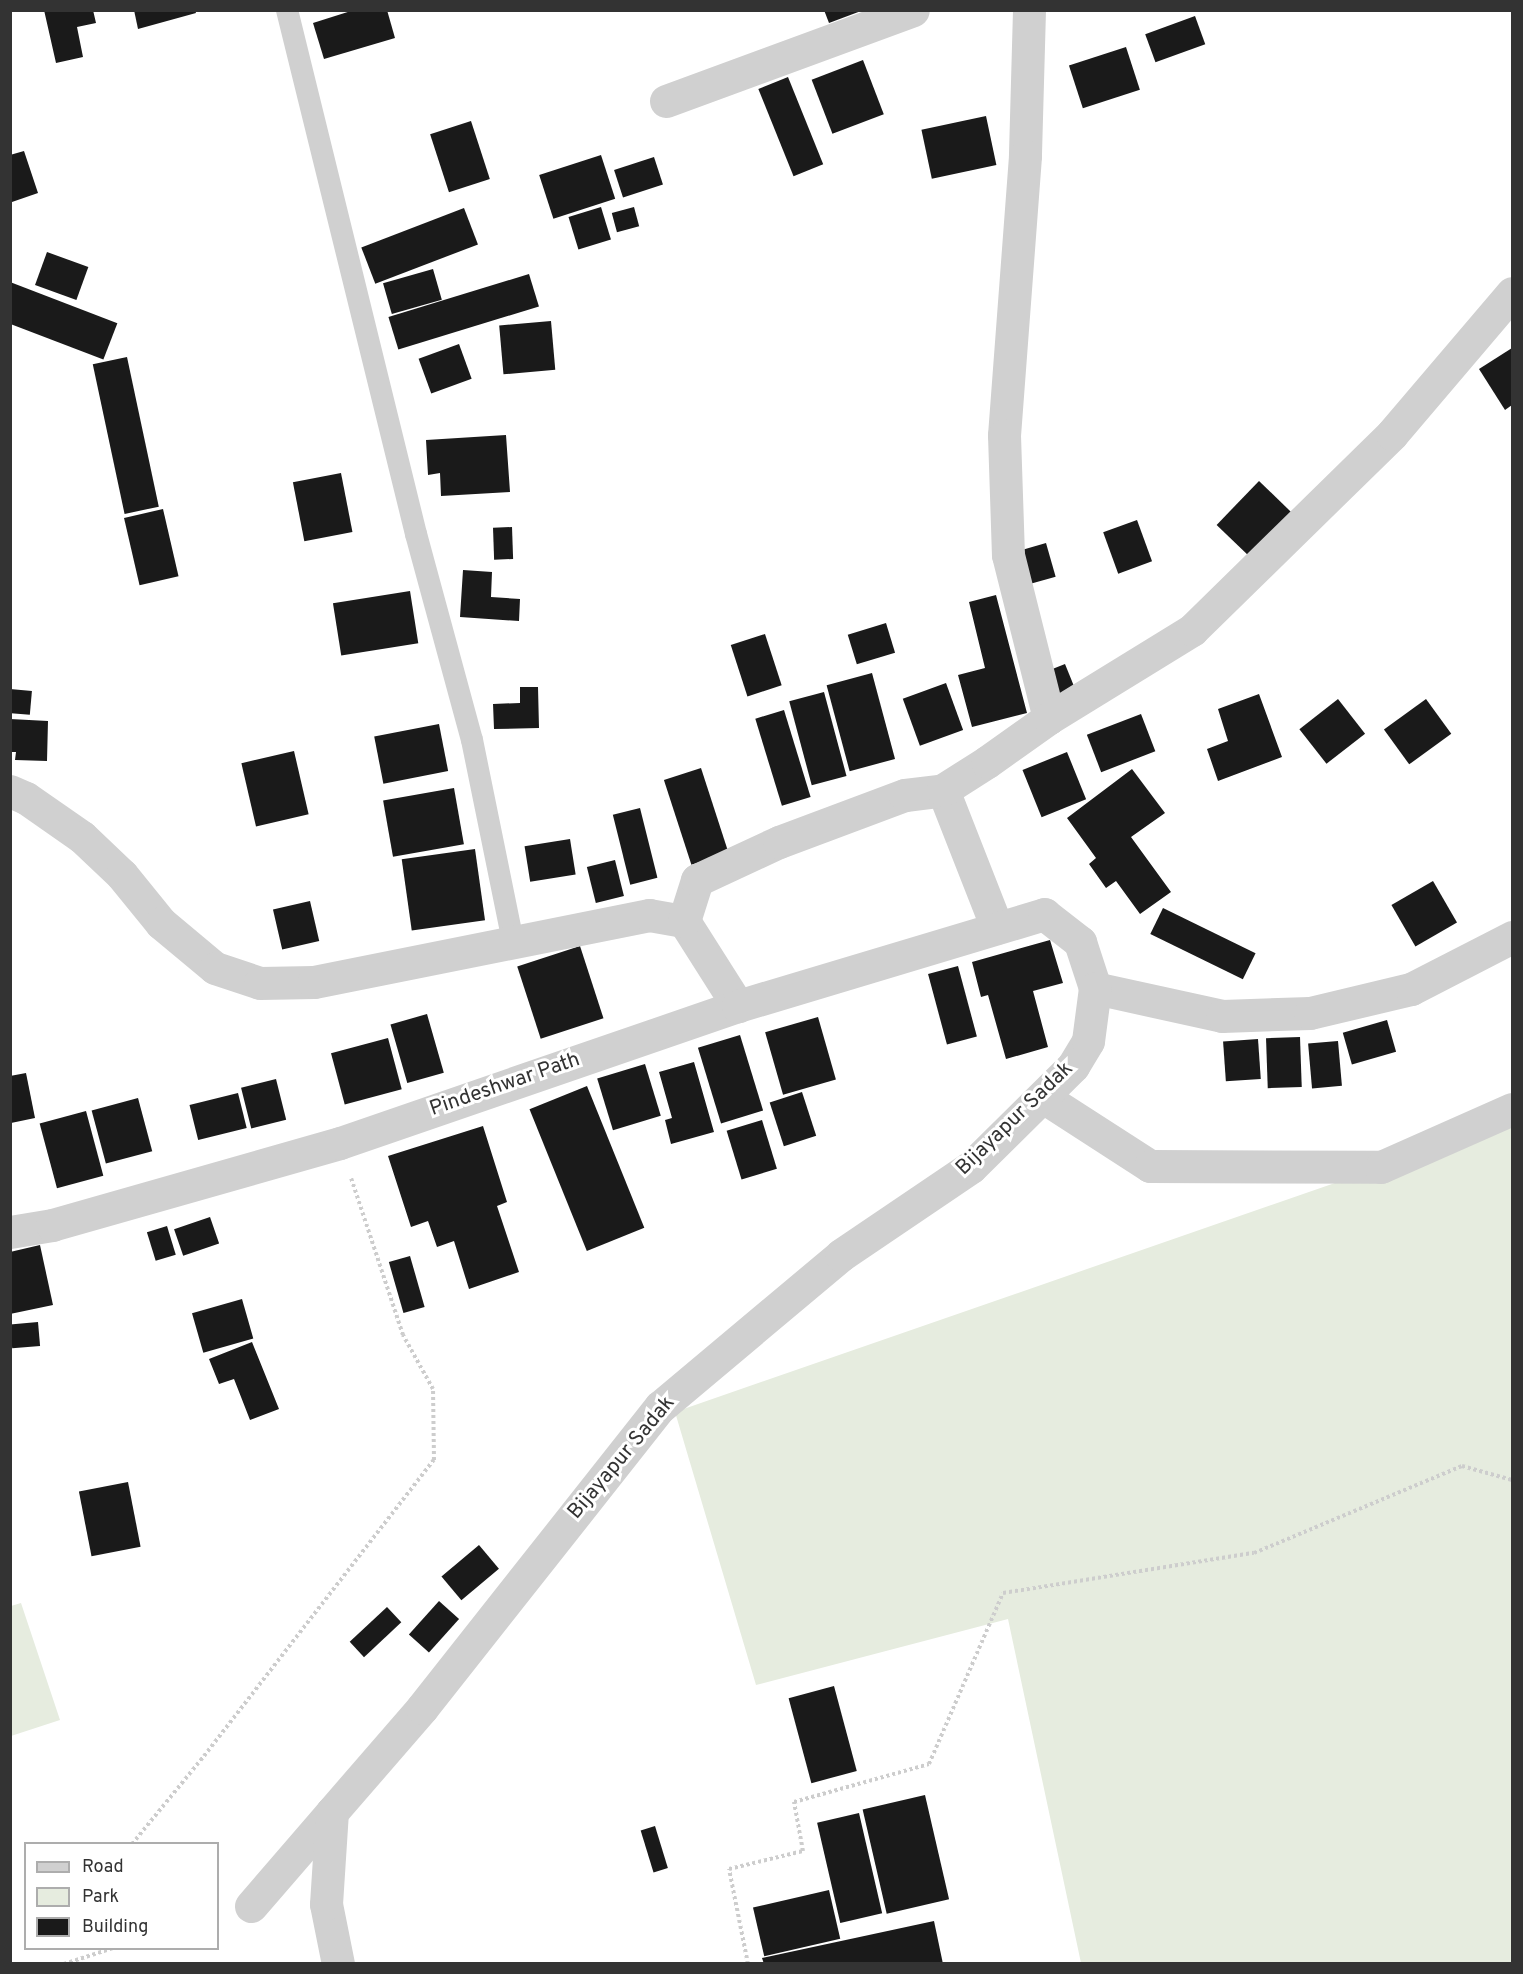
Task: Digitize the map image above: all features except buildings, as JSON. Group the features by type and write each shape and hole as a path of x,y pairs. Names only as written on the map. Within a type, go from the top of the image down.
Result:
{"street":[{"path":"666,101 913,10"},
{"path":"1029,10 1025,156 1004,435 1008,555 1049,718"},
{"path":"684,921 697,880 779,842 905,795 943,790 1049,718 1192,630 1392,434 1512,293"},
{"path":"943,790 997,928"},
{"path":"10,791 26,798 82,837 122,875 161,923 215,968 260,983 314,982 649,915 684,921 738,1006"},
{"name":"Pindeshwar Path","path":"10,1232 52,1225 339,1143 738,1006 1044,914 1080,942 1095,988"},
{"path":"1095,988 1222,1016 1310,1013 1411,989 1512,937"},
{"name":"Bijayapur Sadak","path":"250,1906 422,1708 660,1407 841,1254 971,1167 1073,1066 1088,1041 1095,988"},
{"path":"1042,1097 1150,1166 1381,1167 1512,1109"},
{"path":"332,1812 326,1904 338,1964"}],"lane":[{"path":"287,10 416,534 472,741 513,941"}],"path":[{"path":"134,1842 204,1756 434,1460 433,1389 403,1335 339,1143"},
{"path":"748,1964 729,1869 803,1851 794,1802 929,1764 1003,1593 1254,1553 1462,1466 1512,1480"},
{"path":"64,1964 107,1950"}],"green space":[{"path":"1512,1109 1512,1963 1081,1963 1008,1619 756,1685 675,1412 1381,1167"},
{"path":"21,1603 60,1720 11,1736 11,1606"}]}
